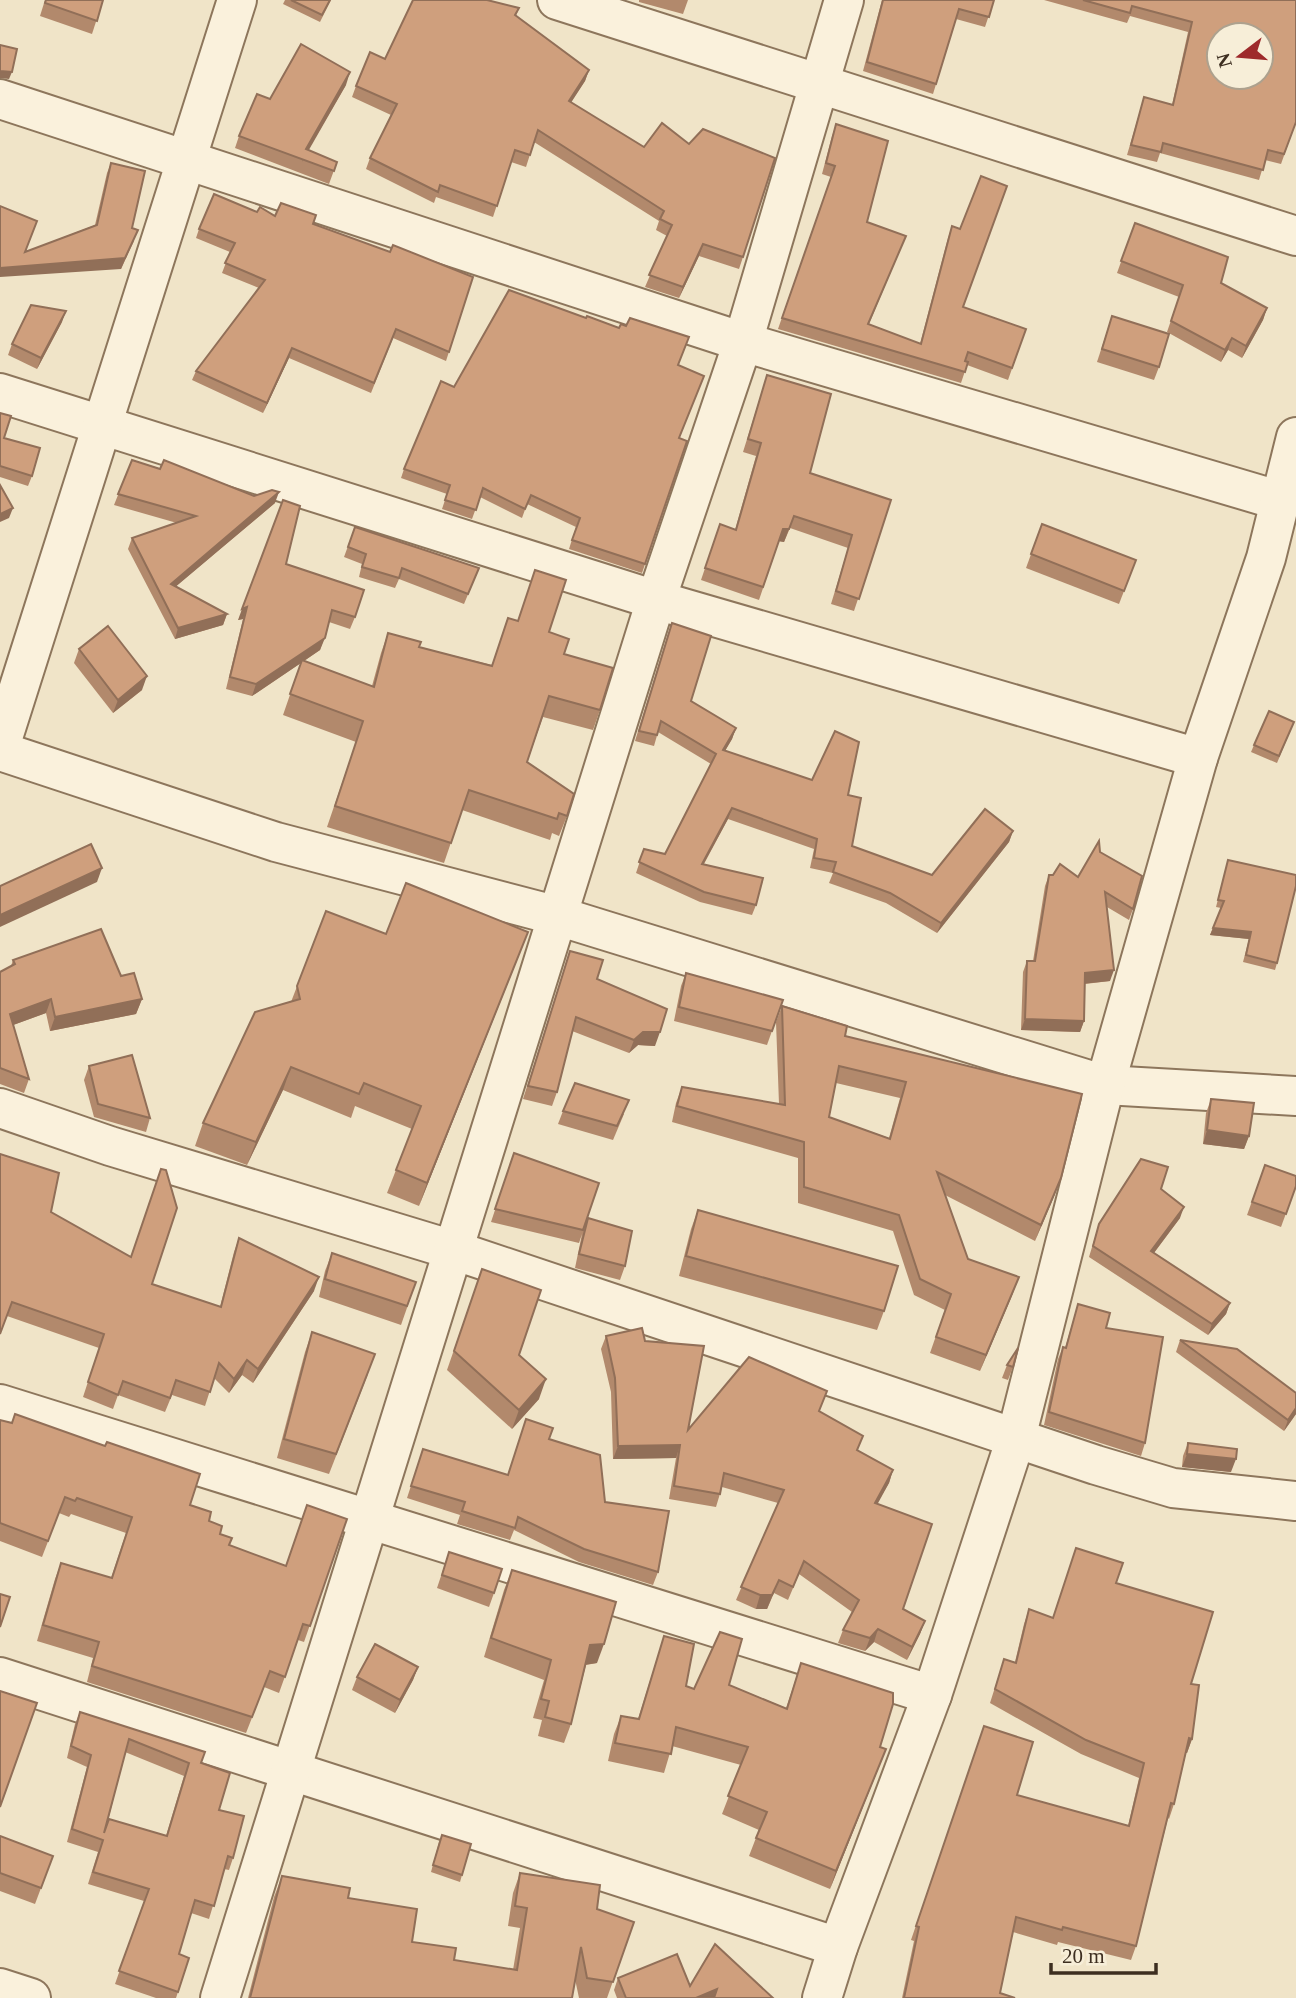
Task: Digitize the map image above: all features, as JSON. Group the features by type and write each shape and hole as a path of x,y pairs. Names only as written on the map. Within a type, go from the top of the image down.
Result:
{"street":[{"path":"237,0 0,749 276,842 558,916 1105,1085 1296,1096"},
{"path":"556,0 1296,236"},
{"path":"220,1998 656,600 743,342 844,0"},
{"path":"0,99 187,157 743,342 1281,501"},
{"path":"0,393 656,600 1198,758"},
{"path":"822,1998 838,1947 932,1695 1016,1438 1105,1085 1198,758 1266,558 1296,437"},
{"path":"0,1108 110,1146 453,1250 1173,1488 1296,1501"},
{"path":"0,1404 932,1695"},
{"path":"0,1677 838,1947"},
{"path":"0,1988 31,1998"}],"building":[{"path":"46,0 103,0 97,21 45,3"},
{"path":"291,0 330,0 322,15"},
{"path":"413,0 487,0 519,8 515,15 589,70 569,101 644,147 662,123 689,144 703,129 775,158 743,257 703,244 683,287 649,275 672,225 660,219 664,211 538,130 530,155 515,150 497,206 440,185 438,192 370,158 397,104 356,86 370,52 385,59"},
{"path":"883,0 994,0 989,17 959,9 936,84 867,62"},
{"path":"1083,0 1296,0 1296,122 1284,154 1268,150 1263,170 1163,143 1161,152 1131,145 1144,97 1173,105 1192,22 1132,6 1130,13"},
{"path":"301,44 350,72 306,149 337,162 334,171 239,136 257,94 270,99"},
{"path":"0,45 17,49 12,72 0,71"},
{"path":"836,124 888,141 867,222 906,236 868,324 921,344 952,226 960,229 981,176 1007,186 963,307 1026,329 1012,368 968,352 965,372 782,318 835,166 826,163"},
{"path":"111,163 145,171 132,228 138,230 125,258 0,268 0,206 37,221 25,252 97,225"},
{"path":"214,194 257,212 260,207 275,216 281,203 316,215 313,224 390,252 393,245 473,277 449,352 396,329 374,383 292,348 267,403 196,371 265,280 225,263 235,243 199,229"},
{"path":"1135,223 1228,257 1221,283 1267,308 1246,346 1232,338 1225,350 1171,321 1183,285 1121,261"},
{"path":"509,290 619,328 621,324 626,326 630,318 689,337 678,365 704,376 679,438 687,441 645,564 572,540 580,518 531,495 525,509 483,488 476,510 445,500 450,485 404,469 441,381 454,387"},
{"path":"31,305 66,311 41,358 12,344"},
{"path":"1112,316 1169,334 1159,367 1102,349"},
{"path":"767,375 831,394 810,473 891,500 859,599 836,591 852,535 794,516 789,529 783,529 763,587 705,568 720,524 736,530 761,443 748,439"},
{"path":"0,413 11,416 4,438 40,448 32,476 0,466"},
{"path":"132,460 160,469 164,460 254,496 272,490 279,492 171,584 227,614 178,628 132,538 196,516 118,494"},
{"path":"0,485 13,508 0,514"},
{"path":"283,500 300,506 286,564 364,590 355,617 332,610 325,638 256,684 230,677 247,607 242,609"},
{"path":"1042,524 1136,560 1124,591 1031,554"},
{"path":"355,527 479,568 468,594 402,568 399,578 362,567 366,554 348,547"},
{"path":"535,570 566,580 549,632 569,639 564,654 613,668 600,710 549,696 527,762 574,794 567,816 559,813 557,819 469,790 451,843 335,806 363,721 290,694 302,660 374,687 388,633 421,642 419,647 492,666 508,618 518,621"},
{"path":"672,623 711,636 691,701 736,728 723,750 812,780 835,731 859,742 848,795 861,798 852,846 932,875 985,809 1013,831 941,923 890,893 833,872 836,862 814,858 817,839 732,808 702,864 763,878 756,905 704,892 639,862 644,849 665,854 716,754 661,721 657,735 639,731"},
{"path":"108,626 147,676 118,700 79,649"},
{"path":"1269,711 1294,722 1279,756 1254,745"},
{"path":"1099,841 1100,852 1142,876 1133,909 1105,892 1114,970 1085,973 1084,1021 1025,1019 1027,961 1035,961 1049,875 1053,875 1060,864 1078,877"},
{"path":"91,844 102,868 0,915 0,886"},
{"path":"1228,860 1296,875 1296,886 1277,963 1246,955 1251,932 1213,928 1224,901 1218,900"},
{"path":"406,883 528,932 427,1183 396,1170 421,1106 364,1083 359,1094 291,1067 256,1142 203,1123 255,1012 300,999 297,986 326,911 386,934"},
{"path":"101,929 121,976 134,973 142,999 55,1017 51,999 10,1014 29,1079 0,1068 0,972 15,964 13,960"},
{"path":"570,951 603,960 597,979 667,1009 660,1032 643,1032 634,1040 576,1017 557,1092 528,1086"},
{"path":"686,973 783,1000 772,1031 679,1007"},
{"path":"782,1006 847,1026 845,1036 1082,1094 1061,1178 1041,1225 937,1172 968,1259 1019,1277 986,1355 936,1337 951,1294 920,1279 899,1215 804,1187 804,1142 677,1106 682,1087 785,1105","holes":["839,1066 906,1082 890,1139 829,1117"]},
{"path":"132,1055 150,1118 98,1104 89,1066"},
{"path":"575,1083 629,1100 617,1126 563,1111"},
{"path":"1211,1099 1254,1103 1249,1136 1207,1130"},
{"path":"514,1153 599,1183 583,1230 495,1209"},
{"path":"0,1154 59,1173 51,1212 131,1257 161,1169 166,1170 177,1208 152,1284 221,1307 239,1238 319,1277 258,1369 247,1360 234,1379 219,1363 210,1392 176,1380 170,1398 123,1381 118,1395 88,1382 104,1334 12,1302 0,1334"},
{"path":"1141,1159 1168,1167 1161,1189 1184,1207 1151,1251 1230,1303 1212,1324 1093,1246 1099,1224"},
{"path":"1265,1165 1296,1176 1296,1186 1286,1214 1252,1202"},
{"path":"698,1210 898,1266 884,1311 686,1256"},
{"path":"588,1218 632,1231 625,1266 579,1254"},
{"path":"332,1253 416,1282 407,1306 325,1279"},
{"path":"482,1269 541,1290 519,1355 546,1379 519,1410 454,1351"},
{"path":"1078,1304 1110,1313 1106,1328 1163,1337 1145,1443 1049,1412 1063,1347 1066,1348"},
{"path":"642,1328 645,1341 704,1346 688,1430 749,1357 827,1391 819,1411 863,1436 857,1450 893,1470 875,1503 932,1524 903,1609 925,1621 912,1647 878,1629 870,1638 843,1630 859,1600 804,1561 793,1587 779,1580 772,1595 760,1595 741,1587 784,1490 724,1473 720,1494 674,1486 680,1445 618,1446 615,1378 606,1336"},
{"path":"312,1332 375,1354 336,1454 284,1439"},
{"path":"1180,1340 1237,1349 1296,1393 1296,1408 1288,1420"},
{"path":"1018,1348 1013,1367 1007,1365"},
{"path":"15,1414 105,1446 107,1442 200,1474 190,1505 211,1512 209,1521 222,1526 220,1534 232,1538 229,1545 286,1566 307,1505 347,1519 310,1626 303,1624 285,1677 270,1671 252,1717 92,1666 99,1642 43,1625 61,1563 112,1578 132,1517 77,1498 75,1501 65,1497 48,1541 0,1523 0,1420 12,1423"},
{"path":"526,1419 553,1428 549,1439 600,1455 605,1502 669,1511 658,1572 584,1549 518,1517 515,1528 462,1511 465,1502 411,1486 423,1449 508,1475"},
{"path":"1188,1443 1237,1449 1236,1459 1187,1454"},
{"path":"1076,1548 1123,1563 1116,1583 1213,1612 1191,1684 1199,1685 1192,1739 1189,1738 1174,1804 1171,1803 1136,1946 1016,1917 1000,1993 1015,1998 904,1998 919,1927 916,1926 984,1726 1033,1742 1017,1795 1129,1826 1144,1763 1086,1740 995,1689 1004,1659 1016,1663 1029,1609 1053,1618"},
{"path":"449,1552 502,1569 494,1593 442,1575"},
{"path":"512,1570 616,1602 604,1644 590,1645 571,1724 545,1717 549,1701 541,1699 551,1660 491,1638"},
{"path":"0,1594 10,1597 0,1627"},
{"path":"720,1632 742,1639 729,1685 787,1709 801,1663 893,1693 893,1704 880,1747 886,1749 836,1871 756,1838 767,1812 728,1796 748,1747 676,1727 671,1754 615,1743 621,1716 639,1719 664,1636 694,1644 686,1686 694,1689"},
{"path":"375,1644 418,1667 400,1700 357,1677"},
{"path":"0,1691 37,1703 0,1807"},
{"path":"80,1712 205,1752 201,1763 230,1773 219,1810 244,1816 233,1858 228,1856 214,1906 195,1900 179,1954 189,1958 178,1992 119,1971 149,1889 93,1872 103,1840 72,1829 91,1755 71,1746","holes":["129,1739 189,1763 167,1836 109,1819 104,1833"]},
{"path":"442,1835 471,1844 462,1875 433,1865"},
{"path":"0,1836 53,1856 41,1888 0,1873"},
{"path":"520,1873 600,1885 597,1909 634,1922 613,1982 587,1978 581,1947 572,1998 250,1998 282,1876 350,1888 348,1898 417,1909 412,1942 456,1948 454,1960 517,1970 527,1908 515,1906"},
{"path":"715,1944 773,1998 714,1998 717,1989 696,1998 626,1998 618,1978 677,1954 690,1986"}]}
